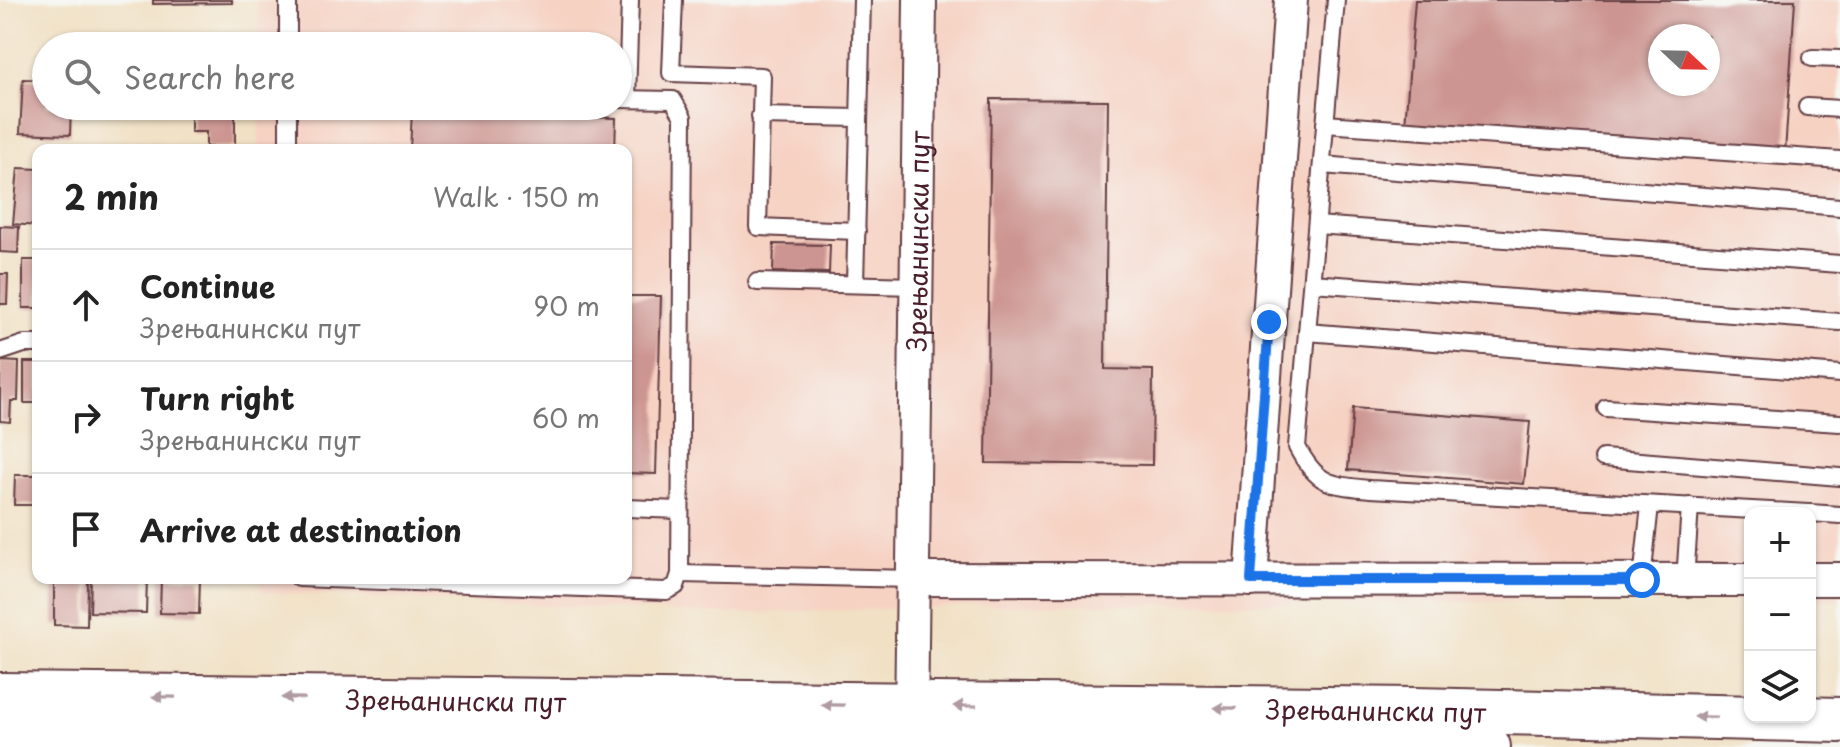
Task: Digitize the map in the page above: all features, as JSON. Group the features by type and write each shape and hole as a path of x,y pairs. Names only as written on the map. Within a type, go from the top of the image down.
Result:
{"main road":[{"name":"Зрењанински пут","path":"0,695 911,731 1488,747"},
{"name":"Зрењанински пут","path":"0,731 422,741 701,740 1415,710 1840,720"}],"street":[{"name":"Зрењанински пут","path":"911,731 920,0"},
{"path":"1251,580 1291,0"},
{"path":"914,579 1744,580"},
{"path":"1816,579 1840,579"}],"lane":[{"path":"288,0 288,32"},
{"path":"627,32 630,0"},
{"path":"674,0 671,73 762,76 758,227 857,231"},
{"path":"855,284 862,0"},
{"path":"1336,0 1297,447 1309,470 1334,485 1744,509"},
{"path":"1812,58 1840,59"},
{"path":"522,584 666,591 676,586 680,574 683,117 673,100 632,99"},
{"path":"1807,107 1840,109"},
{"path":"760,116 859,118"},
{"path":"288,120 288,144"},
{"path":"1325,124 1840,160"},
{"path":"1322,165 1840,207"},
{"path":"1317,225 1840,264"},
{"path":"757,282 916,286"},
{"path":"1312,283 1840,322"},
{"path":"1307,332 1840,374"},
{"path":"0,352 32,344"},
{"path":"1606,408 1840,423"},
{"path":"1603,458 1840,477"},
{"path":"1642,580 1650,505"},
{"path":"1685,581 1690,506"},
{"path":"632,508 680,510"},
{"path":"1816,513 1840,515"},
{"path":"680,574 914,579"}],"shaded area":[{"path":"258,0 1840,0 1840,599 1816,599 1816,507 1744,507 1744,600 992,605 724,614 261,592 261,584 632,584 632,144 259,144 259,120 632,120 632,32 258,32"}],"building":[{"path":"153,0 232,0 232,3 153,4"},
{"path":"1415,0 1795,0 1785,153 1405,126"},
{"path":"23,79 32,79 32,120 71,120 70,135 20,133"},
{"path":"991,99 1108,100 1105,369 1153,370 1152,465 986,463"},
{"path":"191,120 235,120 235,144 206,144 206,132 191,132"},
{"path":"412,120 616,120 615,144 410,144"},
{"path":"18,168 32,169 32,226 13,224"},
{"path":"0,226 19,227 18,253 0,252"},
{"path":"774,244 830,245 829,273 773,272"},
{"path":"23,260 32,260 32,308 23,308"},
{"path":"0,274 8,274 7,304 0,304"},
{"path":"632,296 661,296 656,474 632,473"},
{"path":"0,361 19,362 18,401 11,401 10,422 0,421"},
{"path":"24,362 32,362 32,403 24,403"},
{"path":"1353,408 1530,422 1524,484 1348,470"},
{"path":"15,475 32,475 32,505 14,505"},
{"path":"54,584 88,584 87,626 54,625"},
{"path":"91,584 147,584 146,613 90,612"},
{"path":"161,584 200,584 199,614 160,613"}],"route":[{"path":"1269,322 1251,580 1642,580"}]}
